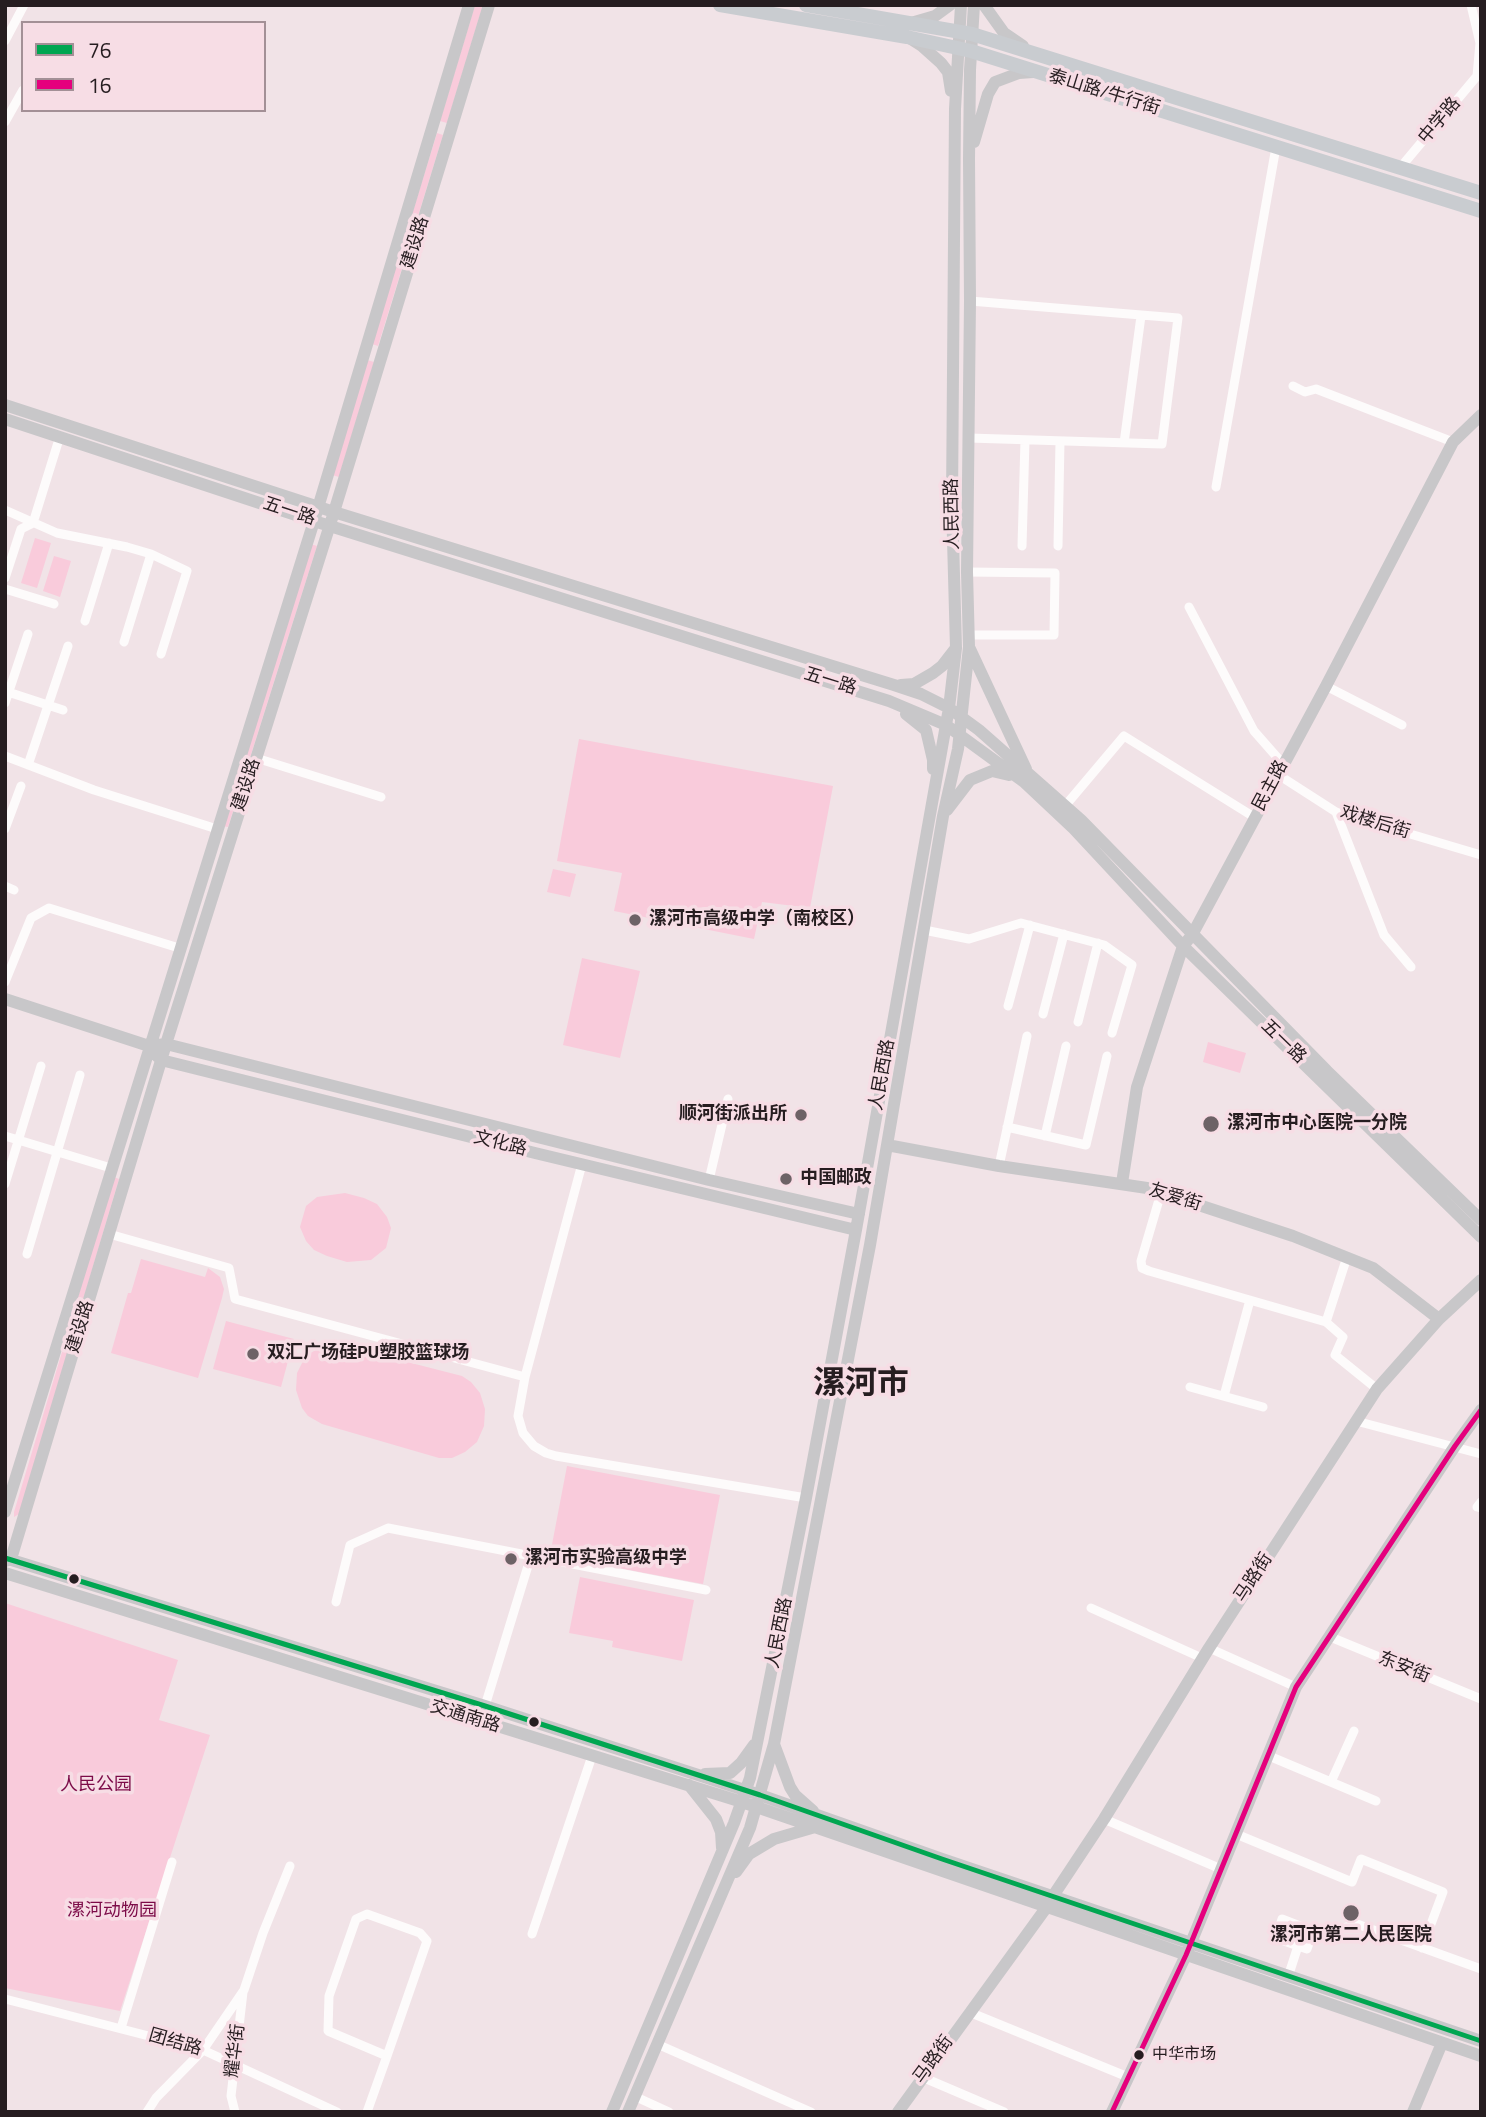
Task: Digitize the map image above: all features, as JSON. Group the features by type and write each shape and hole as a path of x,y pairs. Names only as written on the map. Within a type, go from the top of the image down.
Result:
{"main road":[{"name":"泰山路/牛行街","path":"720,5 965,49 1481,211"},
{"name":"泰山路/牛行街","path":"806,5 966,33 1481,193"}],"street":[{"path":"5,40 24,5"},
{"name":"建设路","path":"5,1512 314,521 469,5"},
{"name":"建设路","path":"7,1559 330,526 489,5"},
{"path":"911,23 935,16 950,5"},
{"name":"人民西路","path":"961,5 966,33"},
{"name":"人民西路","path":"628,2112 722,1892 758,1801 774,1744 868,1257 943,816 960,735 969,438 969,159 965,49 966,33 974,5"},
{"path":"984,5 1004,33 1038,54"},
{"path":"1471,5 1480,43 1479,76"},
{"path":"907,37 931,53 948,72 955,109"},
{"name":"人民西路","path":"612,2112 722,1853 744,1797 759,1739 859,1214 931,800 964,644 951,503 955,109 965,49"},
{"path":"969,159 988,94 995,82 1018,73 1037,72"},
{"name":"中学路","path":"1400,168 1479,76"},
{"path":"5,122 21,94"},
{"path":"433,125 450,130"},
{"path":"1216,487 1276,147"},
{"path":"969,438 1162,444 1178,318 970,300"},
{"path":"1124,443 1141,316"},
{"path":"365,351 382,355"},
{"path":"1293,386 1305,392 1316,389 1453,442"},
{"name":"五一路","path":"5,405 63,430 314,521 889,701 946,726 1026,777 1081,820 1336,1080 1481,1220"},
{"name":"民主路","path":"1122,1183 1137,1087 1183,946 1192,935 1326,686 1453,442 1481,415"},
{"name":"五一路","path":"5,419 63,430 318,507 894,685 921,694 949,708 1026,777 1183,946 1481,1237"},
{"path":"5,578 21,529 33,523 63,430"},
{"path":"1022,546 1025,440"},
{"path":"1058,546 1060,441"},
{"path":"5,510 57,533 151,554 187,571 161,654"},
{"path":"85,621 109,543"},
{"path":"124,642 151,554"},
{"path":"894,685 914,684 933,673 964,644 1054,635 1055,573 967,572"},
{"path":"5,589 54,604"},
{"name":"戏楼后街","path":"1189,607 1254,731 1280,769 1336,812 1481,855"},
{"path":"5,702 28,634"},
{"path":"964,644 1026,777"},
{"path":"28,765 68,646"},
{"path":"1326,686 1402,725"},
{"path":"7,692 63,710"},
{"path":"889,701 926,730 933,760 931,800"},
{"path":"1065,807 1124,736 1254,817"},
{"path":"5,756 94,790 232,834"},
{"path":"256,758 381,797"},
{"path":"943,816 970,780 981,774 992,771 1026,777"},
{"path":"5,829 21,786"},
{"path":"1336,812 1384,935 1411,967"},
{"path":"5,982 31,918 49,908 179,948"},
{"path":"924,930 970,939 1021,923 1104,945 1132,965 1112,1033"},
{"path":"1008,1006 1030,925"},
{"path":"1043,1014 1064,934"},
{"path":"1077,1022 1098,943"},
{"name":"文化路","path":"5,999 149,1046 166,1044 709,1180 859,1214"},
{"path":"999,1166 1027,1036"},
{"path":"149,1046 161,1060"},
{"path":"1045,1136 1066,1046"},
{"path":"1007,1126 1086,1144 1107,1056"},
{"name":"文化路","path":"161,1060 856,1230"},
{"path":"5,1184 41,1066"},
{"path":"26,1254 80,1075"},
{"path":"709,1180 728,1099"},
{"path":"5,1136 127,1173"},
{"name":"友爱街","path":"887,1144 999,1166 1122,1183 1161,1193 1293,1236 1373,1268 1439,1319"},
{"path":"582,1164 525,1377 518,1416 523,1433 534,1447 546,1453 806,1498"},
{"path":"1161,1193 1141,1261 1142,1268 1326,1322 1343,1337 1335,1355 1377,1389"},
{"path":"841,1226 844,1211"},
{"path":"110,1234 229,1268 235,1299 525,1377"},
{"path":"1326,1322 1347,1257"},
{"name":"马路街","path":"1054,1896 1205,1653 1377,1389 1439,1319 1481,1280"},
{"path":"1224,1396 1250,1300"},
{"path":"63,1325 80,1331"},
{"path":"1190,1387 1263,1407"},
{"path":"1112,2112 1189,1949 1296,1687 1481,1410"},
{"path":"1356,1421 1481,1454"},
{"path":"1481,1502 1478,1507 1481,1508"},
{"path":"336,1602 350,1545 388,1528 706,1590"},
{"path":"485,1706 531,1556"},
{"name":"交通南路","path":"7,1559 485,1706 817,1822 1046,1908 1287,1977 1481,2041"},
{"name":"交通南路","path":"5,1573 592,1756 690,1779"},
{"path":"1091,1608 1296,1687"},
{"name":"东安街","path":"1328,1636 1481,1699"},
{"path":"1331,1782 1354,1731"},
{"path":"722,1853 721,1832 716,1819 690,1779 730,1773 759,1739"},
{"path":"722,1892 749,1854 774,1839 817,1822 789,1787 774,1744"},
{"path":"532,1934 592,1756"},
{"path":"1269,1756 1376,1801"},
{"path":"1104,1819 1221,1869"},
{"name":"交通南路","path":"817,1822 1054,1896 1189,1949 1481,2056"},
{"path":"1236,1834 1352,1882 1360,1859 1443,1892 1422,1948"},
{"path":"121,2028 172,1862"},
{"path":"147,2112 156,2098 203,2050 244,1990 290,1866"},
{"name":"马路街","path":"898,2112 1046,1908"},
{"path":"367,2112 387,2056 426,1941 420,1933 367,1914 356,1919 329,1996 328,2031 387,2056"},
{"path":"1313,1931 1307,1949 1276,1938 1282,1919 1325,1933 1357,1924 1481,1969"},
{"path":"1287,1977 1298,1946"},
{"name":"耀华街","path":"235,2112 231,2096 244,1990"},
{"name":"团结路","path":"5,1999 203,2050 337,2112"},
{"path":"970,2012 1129,2077"},
{"path":"1413,2112 1442,2043"},
{"path":"657,2044 811,2112"},
{"path":"922,2077 1004,2112"},
{"path":"634,2096 669,2112"}],"green space":[{"path":"475,5 483,5 447,123 440,121"},
{"path":"437,133 443,135 378,346 372,344"},
{"path":"367,360 374,362 339,477 332,475"},
{"path":"35,538 51,543 37,588 21,583"},
{"path":"311,544 317,546 228,827 222,826"},
{"path":"54,556 71,561 60,597 43,591"},
{"path":"579,739 833,786 810,908 762,902 754,939 614,911 622,873 557,861"},
{"path":"553,869 576,874 570,897 547,892"},
{"path":"582,958 640,971 620,1058 563,1045"},
{"path":"1208,1042 1246,1053 1240,1073 1203,1062"},
{"path":"114,1177 119,1179 76,1324 70,1323"},
{"path":"345,1193 377,1204 387,1217 391,1228 386,1248 371,1260 347,1262 314,1250 306,1241 300,1227 306,1206 317,1197"},
{"path":"141,1259 205,1277 208,1268 220,1277 224,1289 198,1378 111,1353"},
{"name":"双汇广场硅PU塑胶篮球场","path":"226,1321 294,1339 281,1387 213,1369"},
{"path":"68,1332 73,1334 19,1514 14,1517 14,1512"},
{"path":"341,1345 462,1376 471,1382 480,1393 485,1409 484,1426 477,1442 452,1458 439,1458 322,1424 308,1416 296,1390 297,1373 306,1355 324,1346"},
{"path":"567,1466 720,1495 703,1584 550,1555"},
{"path":"580,1577 694,1600 682,1661 612,1647 613,1641 569,1633"},
{"name":"人民公园","path":"5,1603 178,1660 159,1720 210,1735 120,2011 5,1988"}],"transit line":[{"name":"16","path":"1112,2112 1186,1955 1296,1687 1481,1410"},
{"name":"76","path":"5,1558 485,1706 760,1795 1481,2041"}],"place":[{"name":"漯河市高级中学（南校区）","path":"635,920"},
{"name":"顺河街派出所","path":"801,1115"},
{"name":"漯河市中心医院一分院","path":"1211,1124"},
{"name":"中国邮政","path":"786,1179"},
{"name":"双汇广场硅PU塑胶篮球场","path":"253,1354"},
{"name":"漯河市实验高级中学","path":"511,1559"},
{"name":"漯河市第二人民医院","path":"1351,1913"},
{"name":"中华市场","path":"1139,2055"}],"district":[{"name":"漯河市","path":"861,1385"}],"park label":[{"name":"漯河动物园","path":"112,1912"}]}
